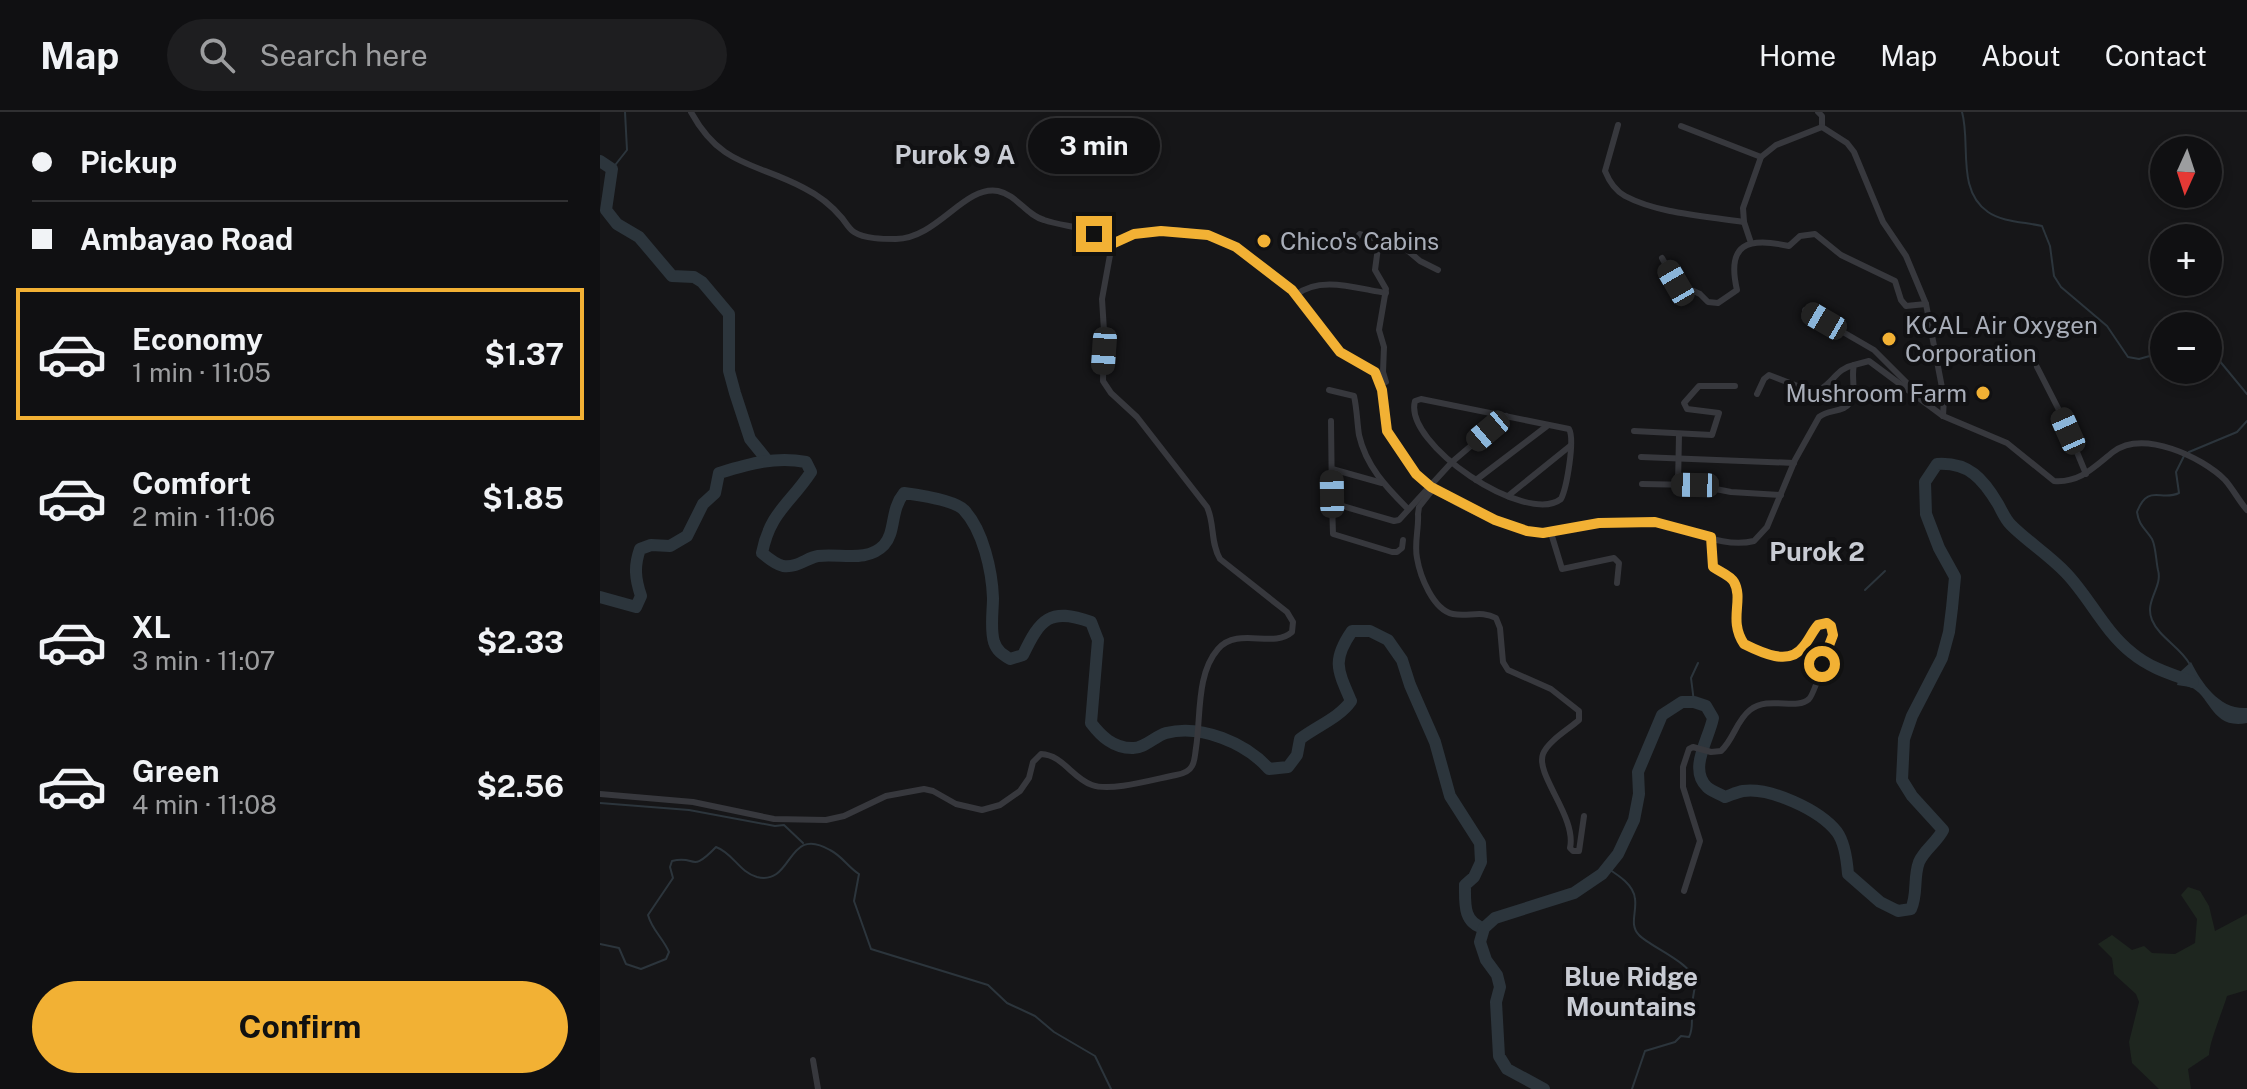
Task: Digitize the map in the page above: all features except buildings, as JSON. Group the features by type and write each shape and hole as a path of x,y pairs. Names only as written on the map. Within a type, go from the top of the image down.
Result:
{"street":[{"path":"691,112 716,148 743,164 804,188 830,206 858,234 899,239 912,236 936,225 965,201 986,191 1004,192 1029,213 1043,220 1086,229 1107,238 1112,244"},
{"path":"1818,112 1822,116 1822,127"},
{"path":"1618,125 1605,171 1624,195 1659,208 1744,222"},
{"path":"1681,126 1761,157"},
{"path":"1751,243 1744,222 1744,200 1761,157 1776,145 1822,127"},
{"path":"1822,127 1847,143 1854,152 1883,222 1906,256 1926,304 1944,398 1943,416"},
{"path":"1112,244 1149,231 1208,235 1236,247 1296,295 1340,352 1375,372 1382,390 1387,431 1404,457 1432,488 1495,520 1527,531 1551,533 1599,523 1641,522 1676,527 1738,543 1754,541 1767,527 1794,463 1819,417 1850,403 1854,393 1854,365"},
{"path":"1353,242 1360,234 1379,240 1386,237 1394,239 1420,261 1438,270"},
{"path":"1662,258 1676,283 1700,294 1708,302 1718,303 1737,290 1733,263 1743,248 1751,243 1766,241 1789,246 1800,236 1815,234 1841,255 1895,281 1906,306 1926,304"},
{"path":"1379,240 1375,270 1385,284 1386,293 1379,330 1384,347 1383,372 1386,382"},
{"path":"600,794 693,802 774,819 826,820 844,816 886,796 924,789 966,808 982,810 1000,805 1020,791 1029,778 1033,762 1041,754 1058,759 1084,782 1106,787 1185,772 1192,766 1200,722 1200,693 1206,667 1217,650 1230,640 1240,638 1285,637 1292,632 1293,622 1287,612 1220,559 1214,546 1213,521 1207,507 1137,417 1111,393 1103,381 1102,299 1112,244"},
{"path":"1296,295 1304,287 1316,283 1386,293"},
{"path":"1805,310 1874,350 1914,390 1915,396"},
{"path":"1757,394 1767,376 1808,390 1819,390 1846,366 1869,361 1943,416 2007,443 2054,481 2076,479 2086,474 2125,445 2146,444 2180,451 2191,457 2225,481 2247,510"},
{"path":"2037,367 2086,474"},
{"path":"1634,431 1709,435 1714,432 1719,413 1685,407 1684,403 1699,386 1735,386"},
{"path":"1329,390 1354,396 1359,436 1365,452 1382,483 1408,509"},
{"path":"1429,400 1547,426 1569,429 1572,436 1561,499 1547,504 1508,496 1476,480 1431,443 1413,411 1415,401 1429,400"},
{"path":"1506,416 1452,462 1419,507 1417,558 1437,606 1449,613 1479,613 1496,618 1500,628 1500,650 1508,670 1551,689 1579,711 1579,720 1545,750 1542,763 1572,832 1570,848 1573,851 1579,851 1582,846 1584,816"},
{"path":"1331,421 1333,534 1392,552 1402,548 1403,540"},
{"path":"1476,480 1547,426"},
{"path":"1678,484 1679,435"},
{"path":"1508,496 1570,446"},
{"path":"1641,457 1794,463"},
{"path":"1332,469 1382,483"},
{"path":"1642,484 1678,484 1781,495"},
{"path":"1332,503 1394,521 1399,520 1432,488"},
{"path":"1551,533 1562,569 1616,559 1619,563 1617,583"},
{"path":"1684,891 1700,841 1685,798 1683,767 1689,749 1721,751 1742,718 1757,706 1772,702 1800,703 1811,697 1833,635 1827,623 1818,625 1804,646 1791,657 1783,658 1744,644 1736,625 1736,587 1732,579 1713,567 1711,537"},
{"path":"813,1060 818,1089"}],"shaded area":[{"path":"2191,662 2206,687 2220,700 2237,708 2247,708 2247,723 2226,721 2197,691 2177,685 2181,671"},
{"path":"2188,887 2200,891 2209,906 2215,931 2247,914 2247,990 2227,996 2209,1055 2188,1069 2191,1089 2159,1089 2132,1063 2129,1042 2139,1002 2136,994 2114,974 2112,958 2098,944 2112,935 2132,950 2144,946 2152,953 2175,954 2195,943 2197,919 2181,895"}],"waterway":[{"path":"612,169 627,150 625,112"},
{"path":"1962,112 1968,179 1978,203 2000,218 2042,226 2050,246 2054,276 2061,287 2107,326 2128,357 2139,359 2150,356"},
{"path":"600,161 612,169 606,210 617,224 639,237 672,276 694,277 702,282 729,314 729,371 750,439 767,460"},
{"path":"2222,364 2247,394"},
{"path":"2189,452 2237,432 2247,421"},
{"path":"2184,456 2176,472 2179,493 2150,496 2141,503 2137,512 2152,539 2159,576 2150,607 2152,620 2159,632 2189,663"},
{"path":"600,597 636,607 641,596 636,572 640,549 651,545 670,546 687,536 703,504 715,493 719,473 762,462 795,460 806,462 811,472 775,518 762,553 783,566 818,556 870,554 888,540 897,506 904,493 936,498 959,506 971,518 985,551 993,598 992,631 997,648 1010,659 1023,655 1041,625 1056,616 1091,622 1098,640 1091,723 1103,737 1119,746 1136,748 1166,733 1194,731 1236,744 1269,769 1288,767 1297,755 1300,739 1334,717 1351,701 1342,681 1339,657 1352,631 1370,631 1388,640 1402,660 1435,742 1450,796 1480,843 1481,862 1474,877 1465,885 1465,899 1472,922 1484,928"},
{"path":"1544,1089 1507,1069 1499,1056 1496,1002 1500,987 1480,942 1484,928 1495,918 1574,893 1602,874 1618,854 1634,820 1639,794 1638,772 1662,715 1682,702 1706,706 1713,718 1699,763 1699,772 1707,787 1725,797 1743,791 1767,793 1807,808 1840,836 1848,874 1880,902 1898,911 1911,909 1919,862 1943,830 1912,796 1902,780 1904,739 1912,716 1942,658 1952,608 1955,577 1939,548 1926,514 1925,482 1937,464 1958,466 1981,480 2009,523 2066,573 2113,635 2132,653 2153,667 2193,682"},
{"path":"1865,590 1885,571"},
{"path":"1694,702 1691,678 1698,663"},
{"path":"600,803 689,810 784,825 803,843"},
{"path":"600,944 619,948 626,964 641,969 666,959 669,952 648,915 673,878 672,861 697,862 716,847 751,875 769,877 778,873 797,849 816,844 834,852 859,874 854,901 871,949 988,985 1007,1003 1035,1016 1054,1032 1095,1056 1111,1089"},
{"path":"1607,868 1632,889 1635,899 1634,927 1639,935 1688,969 1695,983 1689,1037 1681,1036 1675,1042 1645,1051 1632,1089"}],"place":[{"name":"Chico's Cabins","path":"1264,241"},
{"name":"KCAL Air Oxygen Corporation","path":"1889,339"},
{"name":"Mushroom Farm","path":"1983,393"}],"district":[{"name":"Purok 9 A","path":"955,154"},
{"name":"Purok 2","path":"1817,551"},
{"name":"Blue Ridge Mountains","path":"1631,991"}],"route":[{"path":"1094,234 1107,238 1112,244 1149,231 1208,235 1236,247 1292,290 1340,352 1375,372 1382,390 1387,431 1416,474 1431,487 1495,520 1527,531 1551,533 1599,523 1655,522 1711,537 1713,567 1732,579 1736,587 1736,625 1744,644 1783,658 1791,657 1804,646 1818,625 1827,623 1833,629 1833,635 1822,664"}]}
